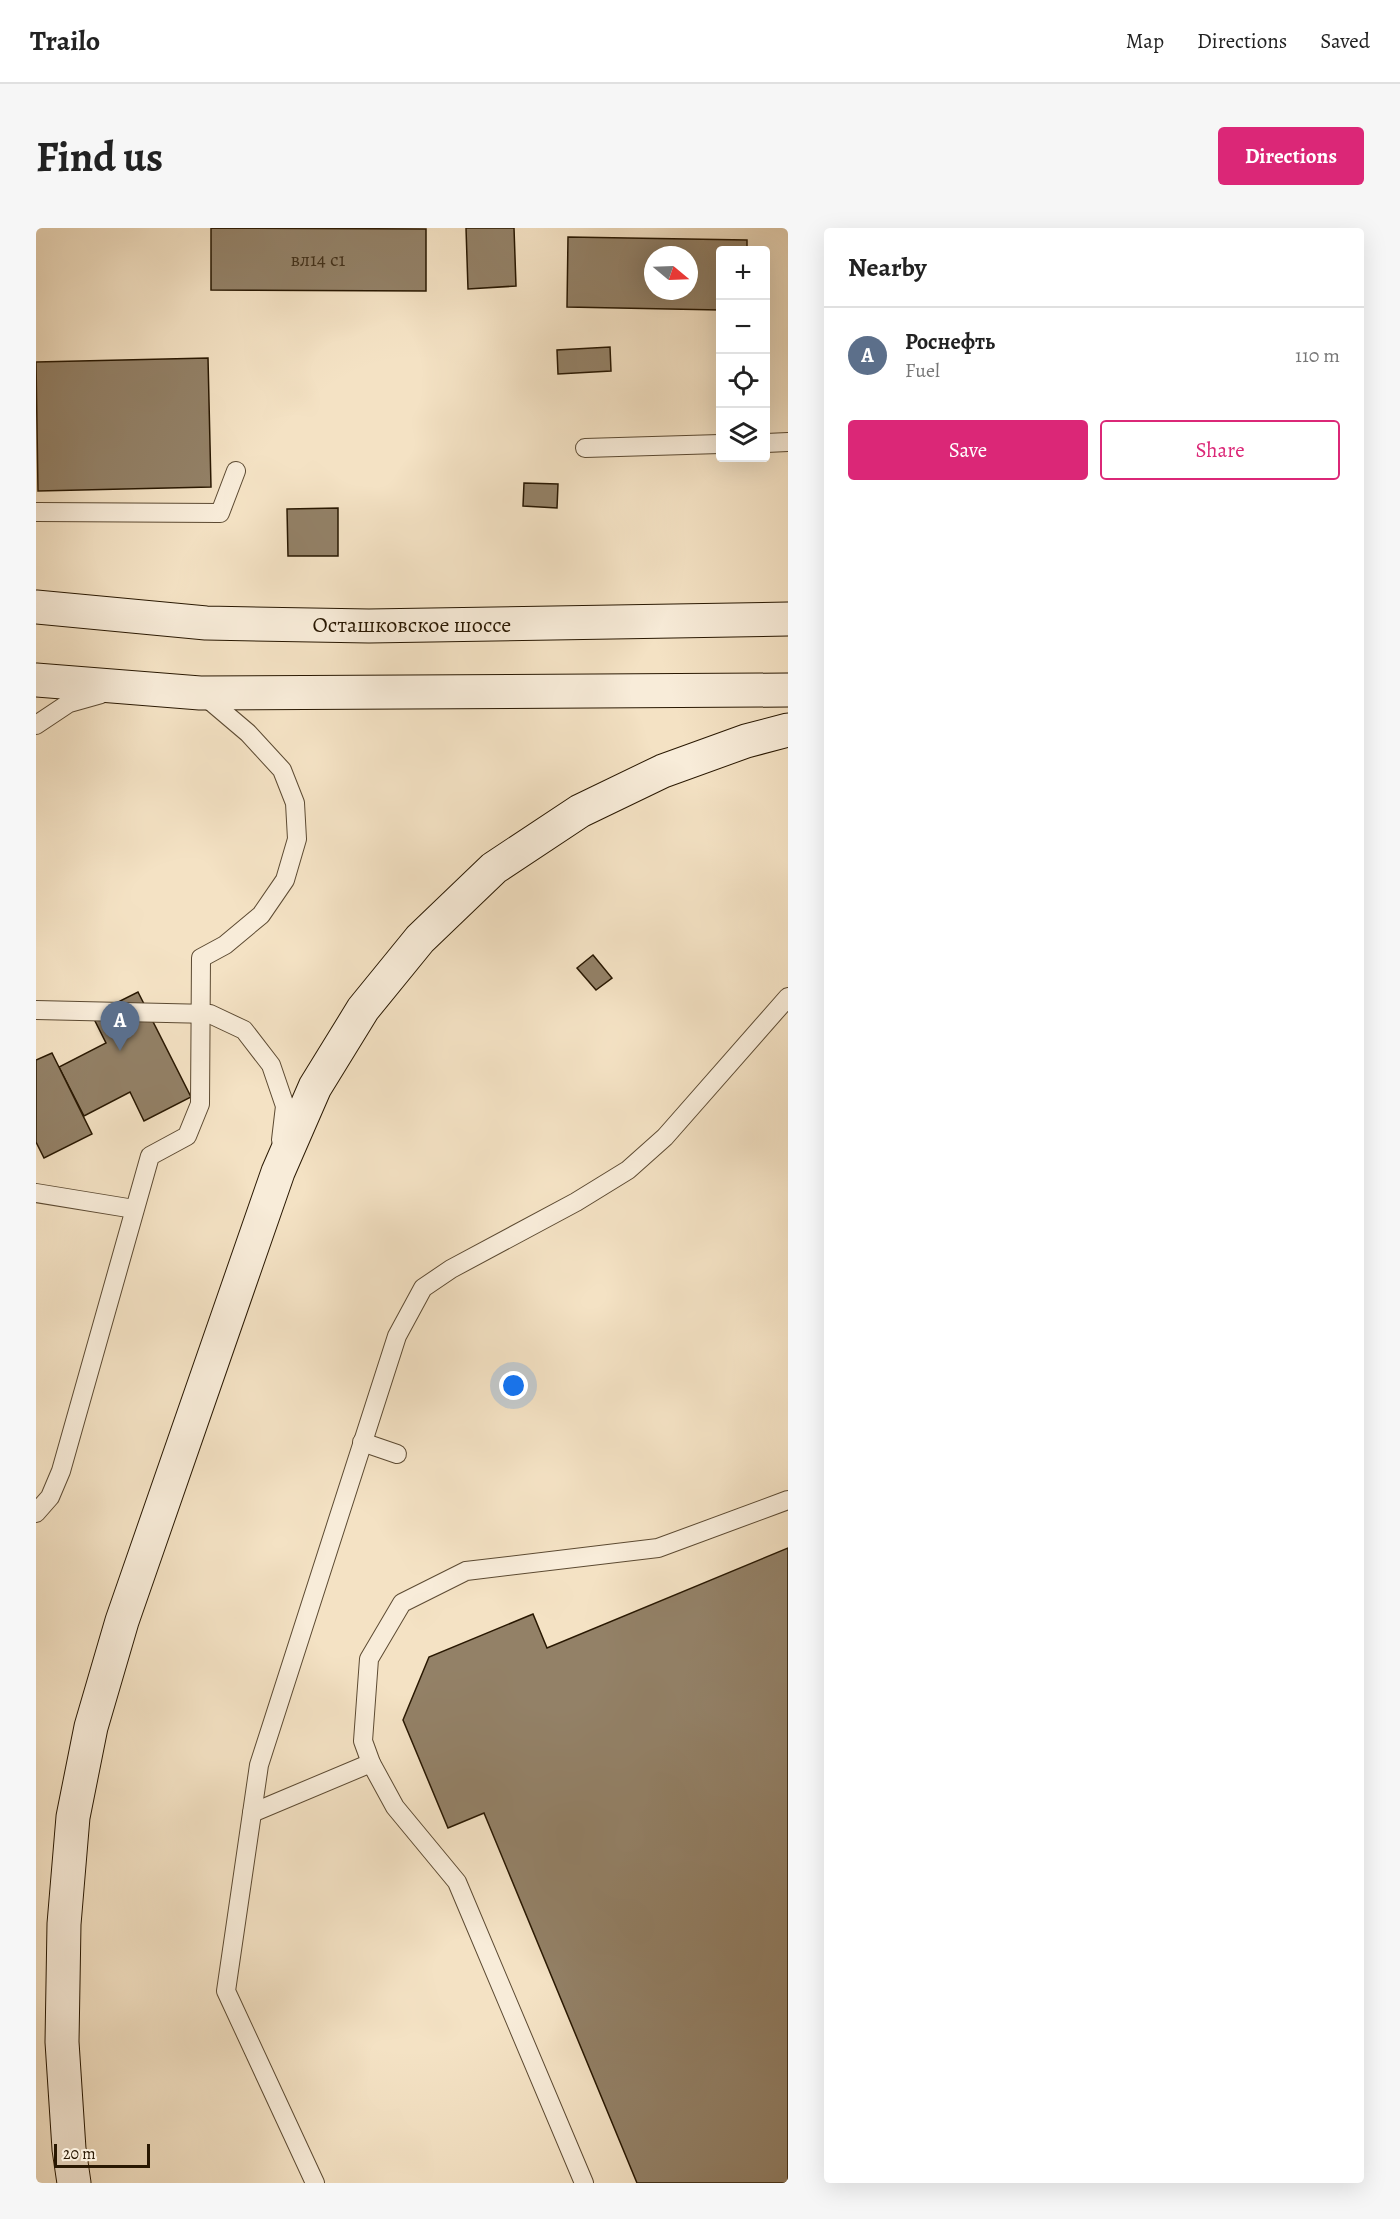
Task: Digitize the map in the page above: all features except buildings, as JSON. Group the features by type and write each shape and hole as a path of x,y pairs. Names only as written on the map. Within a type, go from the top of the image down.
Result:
{"main road":[{"name":"Осташковское шоссе","path":"36,607 206,623 357,626 788,619"},
{"path":"36,680 200,693 788,690"},
{"path":"74,2183 69,2149 62,2042 64,1924 73,1817 91,1727 122,1621 278,1172 315,1088 363,1009 420,939 494,868 580,811 663,771 746,741 788,730"}],"lane":[{"path":"770,443 788,442"},
{"path":"585,448 716,444"},
{"path":"36,512 220,513 236,471"},
{"path":"36,725 69,703 128,688"},
{"path":"36,1514 50,1497 61,1471 150,1156 187,1136 200,1104 201,957 225,945 261,915 285,880 297,839 295,803 282,770 248,733 200,693"},
{"path":"315,2183 226,1991 258,1765 397,1336 423,1288 451,1269 576,1202 628,1170 665,1137 788,997"},
{"path":"36,1010 210,1014 244,1030 271,1065 285,1106 278,1172"},
{"path":"36,1193 134,1209"},
{"path":"362,1442 397,1454"},
{"path":"584,2183 457,1882 395,1807 371,1763 363,1742 369,1659 402,1603 466,1570 658,1548 788,1500"},
{"path":"252,1813 371,1763"}],"place":[{"name":"Роснефть","path":"120,1051"}]}
